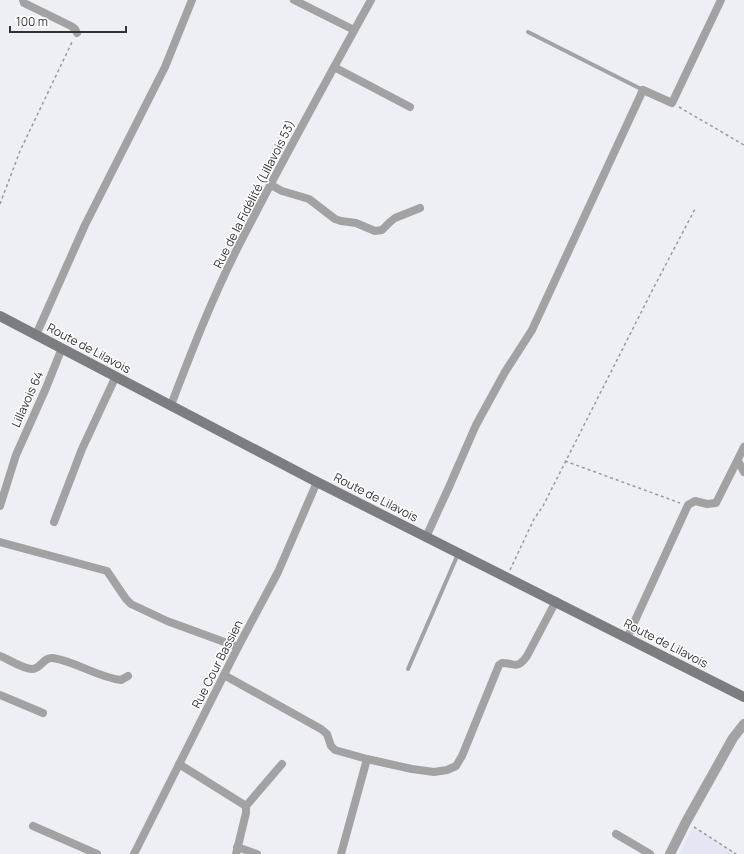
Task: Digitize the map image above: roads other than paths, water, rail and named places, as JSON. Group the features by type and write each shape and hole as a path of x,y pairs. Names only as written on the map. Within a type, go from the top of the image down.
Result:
{"main road":[{"name":"Route de Lilavois","path":"0,316 317,482 744,697"}],"street":[{"path":"23,0 24,3 71,26 77,33"},
{"path":"36,334 85,225 164,67 192,0"},
{"path":"294,0 354,30"},
{"name":"Rue de la Fidélité (Lillavois 53)","path":"171,405 202,327 236,252 371,0"},
{"path":"426,537 476,425 505,372 532,330 643,90 672,103 721,0"},
{"path":"334,67 410,107"},
{"path":"271,185 282,191 309,199 335,219 356,223 375,231 382,230 395,218 420,208"},
{"name":"Lillavois 64","path":"0,506 16,455 62,348"},
{"path":"54,522 82,449 116,376"},
{"path":"627,638 688,505 695,501 707,504 716,503 744,447"},
{"path":"738,461 744,472"},
{"name":"Rue Cour Bassien","path":"134,854 238,647 278,572 317,482"},
{"path":"0,542 107,571 131,604 167,621 238,647"},
{"path":"224,675 322,729 327,734 331,746 335,750 412,769 434,772 446,770 456,766 462,756 499,665 502,663 516,665 523,662 556,602"},
{"path":"0,656 32,669 38,667 45,660 51,658 73,664 111,679 121,680 128,676"},
{"path":"0,695 43,713"},
{"path":"670,854 686,822 733,738 744,724"},
{"path":"341,854 367,759"},
{"path":"179,764 246,806"},
{"path":"257,854 236,850 246,813 246,806 282,764"},
{"path":"33,826 97,854"},
{"path":"616,834 650,854"}],"lane":[{"path":"528,32 643,90"},
{"path":"408,669 459,553"}]}
